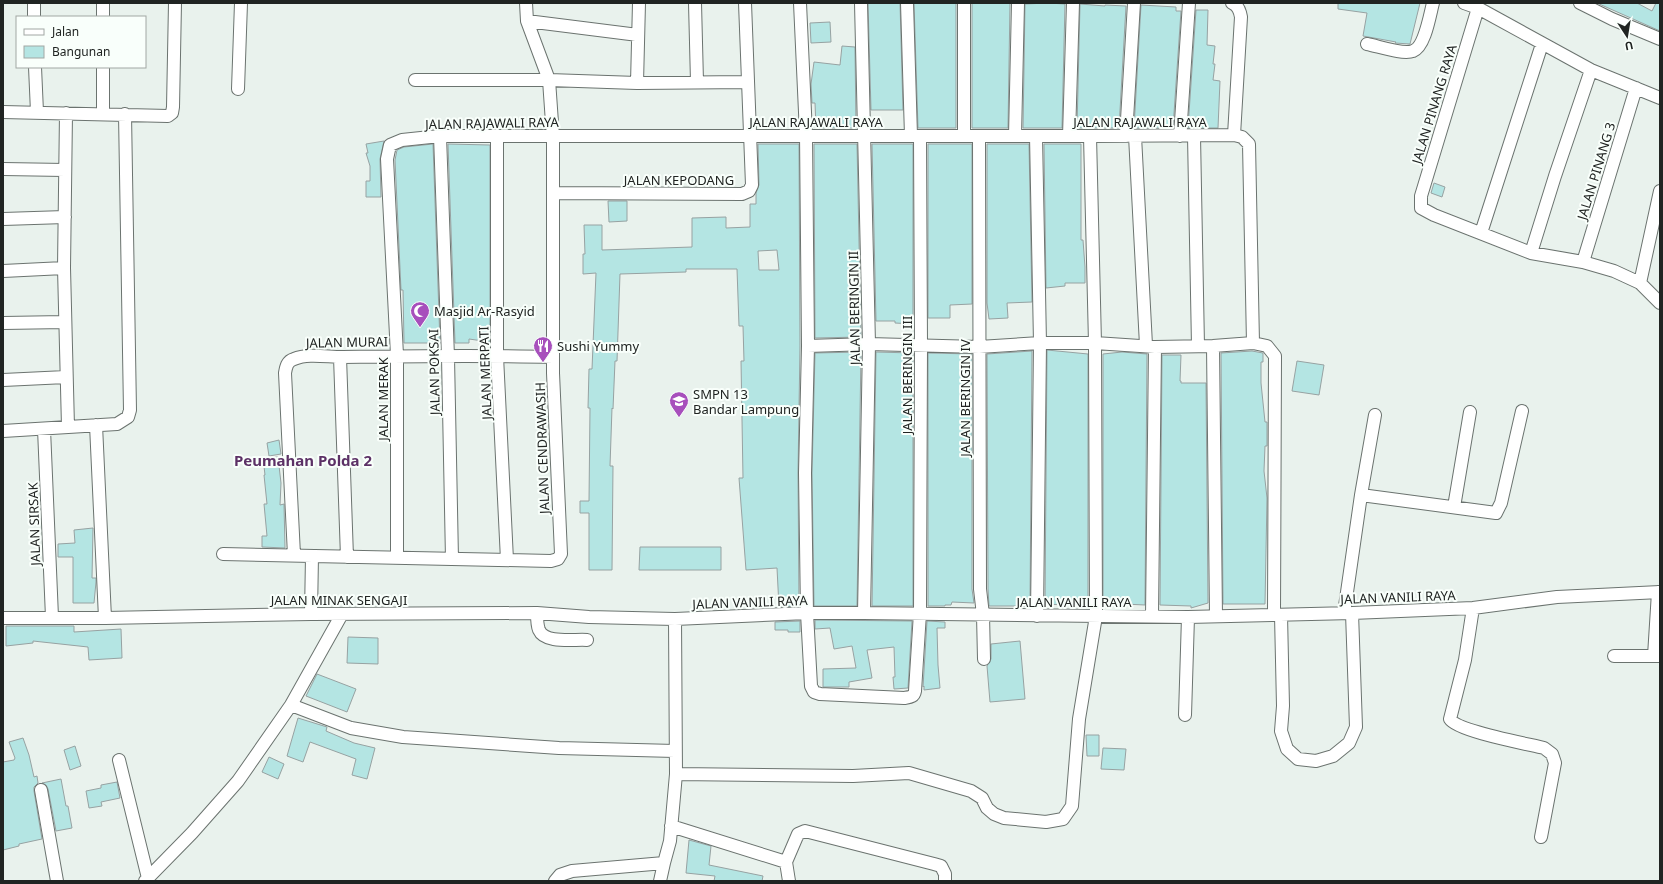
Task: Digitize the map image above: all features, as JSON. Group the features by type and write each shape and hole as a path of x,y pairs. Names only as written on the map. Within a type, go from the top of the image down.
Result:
{"street":[{"path":"34,3 34,16"},
{"path":"103,3 103,16"},
{"path":"3,112 103,113 168,116 172,113 173,107 174,3"},
{"path":"238,89 241,3"},
{"name":"JALAN CENDRAWASIH","path":"223,554 551,561 558,559 561,554 553,357 553,137 549,80 527,20 526,3"},
{"path":"637,83 640,3"},
{"path":"695,3 697,82"},
{"path":"745,3 751,136"},
{"path":"800,3 806,136 808,346 805,473 807,613"},
{"name":"JALAN BERINGIN II","path":"861,3 870,344 864,613"},
{"name":"JALAN BERINGIN III","path":"807,613 809,665 811,686 814,692 820,694 904,698 911,697 914,694 920,613 921,346 916,136 907,3"},
{"path":"964,3 964,136"},
{"path":"1015,136 1018,3"},
{"path":"1068,136 1073,3"},
{"path":"1134,3 1131,136 1150,346 1152,616"},
{"path":"1180,136 1189,3"},
{"path":"1232,3 1236,4 1240,10 1241,17 1238,136 1249,144 1253,343"},
{"path":"1367,44 1405,52 1413,51 1420,46 1424,37 1433,3"},
{"path":"1464,3 1478,8 1591,70 1660,98"},
{"path":"1580,3 1612,20 1660,39"},
{"name":"JALAN PINANG RAYA","path":"1478,8 1421,196 1421,208 1434,215 1481,232"},
{"path":"527,20 638,35"},
{"path":"1542,44 1481,232 1531,253 1582,262 1614,271 1640,283 1660,302"},
{"path":"35,68 37,112"},
{"path":"103,68 103,113"},
{"path":"1531,253 1591,70"},
{"path":"415,80 549,80 637,83 748,82"},
{"name":"JALAN PINANG 3","path":"1582,262 1636,88"},
{"path":"66,113 64,268 68,427"},
{"path":"3,431 117,424 128,417 130,410 125,114"},
{"name":"JALAN RAJAWALI RAYA","path":"390,145 402,140 440,136 1238,136"},
{"name":"JALAN POKSAI","path":"440,136 448,357 452,559"},
{"name":"JALAN MERPATI","path":"497,136 497,356 507,560"},
{"name":"JALAN KEPODANG","path":"553,193 742,194 749,191 752,186 751,136"},
{"name":"JALAN BERINGIN IV","path":"979,136 980,589 983,615 984,659"},
{"path":"1036,136 1040,343 1037,616"},
{"path":"676,774 853,776 908,772 971,791 982,798 987,808 994,814 1004,818 1046,822 1063,819 1072,806 1079,718 1096,616 1095,343 1090,136"},
{"path":"1194,136 1198,346"},
{"name":"JALAN MERAK","path":"390,145 387,159 397,355 397,558"},
{"path":"3,169 65,170"},
{"path":"1640,283 1660,191"},
{"path":"3,219 65,217"},
{"path":"3,271 64,268"},
{"path":"3,323 65,322"},
{"path":"808,346 870,344 979,347 1040,343 1095,343 1150,346 1213,346 1253,343 1267,346 1275,356 1277,615 1284,706 1281,731 1287,749 1298,759 1316,760 1333,756 1349,743 1356,727 1348,613 1361,495 1375,415"},
{"path":"1213,346 1216,616"},
{"name":"JALAN MURAI","path":"294,555 285,373 286,364 292,359 305,356 340,357 397,355 448,357 553,357"},
{"path":"340,357 347,557"},
{"path":"3,380 66,377"},
{"path":"1361,495 1496,513 1499,509 1522,411"},
{"path":"1454,507 1470,412"},
{"path":"96,425 105,618"},
{"name":"JALAN SIRSAK","path":"44,429 52,617"},
{"path":"311,614 312,556"},
{"path":"1614,656 1657,656 1659,592"},
{"name":"JALAN VANILI RAYA","path":"676,619 807,613 1188,617 1277,615 1473,608 1557,597 1659,592"},
{"path":"1473,608 1465,660 1450,719 1452,722 1468,729 1544,748 1552,754 1555,767 1541,837"},
{"path":"537,613 539,629 543,635 549,639 587,640"},
{"name":"JALAN MINAK SENGAJI","path":"3,618 537,613 589,617 676,619"},
{"path":"147,880 192,833 238,781 291,705 342,614"},
{"path":"1185,715 1188,617"},
{"path":"660,881 670,841 676,774 676,619"},
{"path":"291,705 351,728 403,736 559,748 675,751"},
{"path":"119,760 147,880"},
{"path":"41,790 57,881"},
{"path":"671,826 786,862"},
{"path":"789,881 786,862 798,834 805,831 941,866 945,881"},
{"path":"555,881 560,875 572,871 664,863"}],"building":[{"path":"868,3 900,3 903,110 871,110"},
{"path":"914,3 956,3 956,128 918,128"},
{"path":"972,3 1010,3 1008,128 972,128"},
{"path":"1338,3 1420,3 1410,44 1395,43 1396,42 1363,36 1367,13 1338,9"},
{"path":"1597,3 1637,3 1652,11 1656,3 1660,3 1660,31"},
{"path":"1025,4 1065,4 1062,128 1023,128"},
{"path":"1080,4 1126,6 1119,128 1077,128"},
{"path":"1141,5 1176,7 1176,11 1181,11 1173,128 1134,128"},
{"path":"1196,10 1208,10 1207,45 1215,46 1213,80 1220,81 1218,128 1188,128"},
{"path":"830,22 831,42 811,43 810,23"},
{"path":"842,46 855,47 856,128 816,128 815,103 812,103 811,84 814,62 840,65"},
{"path":"384,141 380,159 381,197 366,197 366,181 370,181 370,166 366,153 368,153 366,144"},
{"path":"433,144 440,343 404,343 403,290 401,290 395,160 397,150 404,147"},
{"path":"448,144 490,145 490,342 469,339 469,343 455,343"},
{"path":"758,144 799,144 799,606 779,607 777,568 746,570 739,478 743,478 741,361 744,361 743,326 739,326 737,269 686,269 686,272 620,274 617,361 615,361 610,466 613,466 612,570 589,570 589,513 580,513 580,501 589,501 589,369 592,369 596,273 583,274 583,254 585,254 584,225 602,225 602,250 692,247 692,218 726,217 726,228 750,227 750,204 756,204 756,193 759,185","holes":["777,250 779,270 759,270 758,251"]},
{"path":"814,144 857,144 861,337 815,338"},
{"path":"872,144 913,144 913,324 895,323 895,321 876,321"},
{"path":"928,144 972,144 972,304 950,305 950,318 928,318"},
{"path":"987,144 1029,144 1032,302 1007,303 1008,318 989,319 987,303"},
{"path":"1044,144 1081,144 1081,240 1083,240 1085,283 1065,283 1065,286 1046,288"},
{"path":"1434,183 1445,187 1442,197 1431,193"},
{"path":"608,201 627,201 627,221 609,222"},
{"path":"1047,350 1088,354 1088,601 1067,601 1066,605 1045,604"},
{"path":"1032,351 1030,606 989,606 987,354"},
{"path":"1252,351 1263,353 1263,362 1261,362 1261,383 1265,422 1267,422 1267,446 1265,446 1264,471 1267,498 1265,604 1223,604 1221,353"},
{"path":"861,352 857,606 814,606 812,473 815,353"},
{"path":"876,352 913,353 913,606 872,606"},
{"path":"1122,352 1147,354 1145,605 1103,603 1103,354"},
{"path":"928,353 972,354 972,589 974,603 952,602 951,605 945,606 928,606"},
{"path":"1162,355 1181,355 1181,383 1206,383 1208,603 1191,608 1191,606 1160,605"},
{"path":"1297,361 1324,365 1319,395 1292,391"},
{"path":"279,440 281,454 269,456 267,443"},
{"path":"278,457 281,483 280,505 284,504 285,548 262,547 262,536 267,536 264,504 267,504 263,458"},
{"path":"93,528 92,578 96,578 94,603 73,603 73,557 58,557 58,544 75,543 74,530"},
{"path":"640,547 721,547 721,570 639,570"},
{"path":"815,620 912,621 908,688 894,689 894,647 867,650 872,678 849,682 849,687 823,687 823,669 856,668 852,646 834,649 830,628 815,629"},
{"path":"800,621 800,632 775,630 775,622"},
{"path":"927,621 945,622 945,628 937,628 940,688 924,690 924,686 923,687"},
{"path":"6,626 74,626 74,632 121,629 122,658 89,660 88,647 33,641 33,643 6,646"},
{"path":"348,637 378,638 378,664 347,663"},
{"path":"1020,641 1025,699 990,702 987,666 991,659 991,644"},
{"path":"317,674 356,689 347,712 306,696"},
{"path":"298,718 327,727 326,731 354,743 375,748 367,779 352,775 356,759 310,742 303,762 287,756"},
{"path":"1086,735 1099,735 1099,756 1087,756"},
{"path":"23,738 34,777 37,776 38,783 34,787 34,791 42,839 19,844 19,846 3,850 3,762 14,760 15,758 9,742"},
{"path":"75,746 81,766 70,770 64,750"},
{"path":"1103,748 1126,749 1124,770 1101,769"},
{"path":"269,757 284,764 278,779 262,772"},
{"path":"61,779 72,828 56,831 48,789 46,785 42,783"},
{"path":"117,782 120,798 101,802 102,806 89,808 86,791 101,788 101,785"},
{"path":"689,840 711,846 709,865 763,876 762,881 714,881 715,876 686,873"}],"place":[{"name":"Masjid Ar-Rasyid","path":"420,328"},
{"name":"Sushi Yummy","path":"543,363"},
{"name":"SMPN 13 Bandar Lampung","path":"679,418"}],"district":[{"name":"Peumahan Polda 2","path":"303,461"}]}
